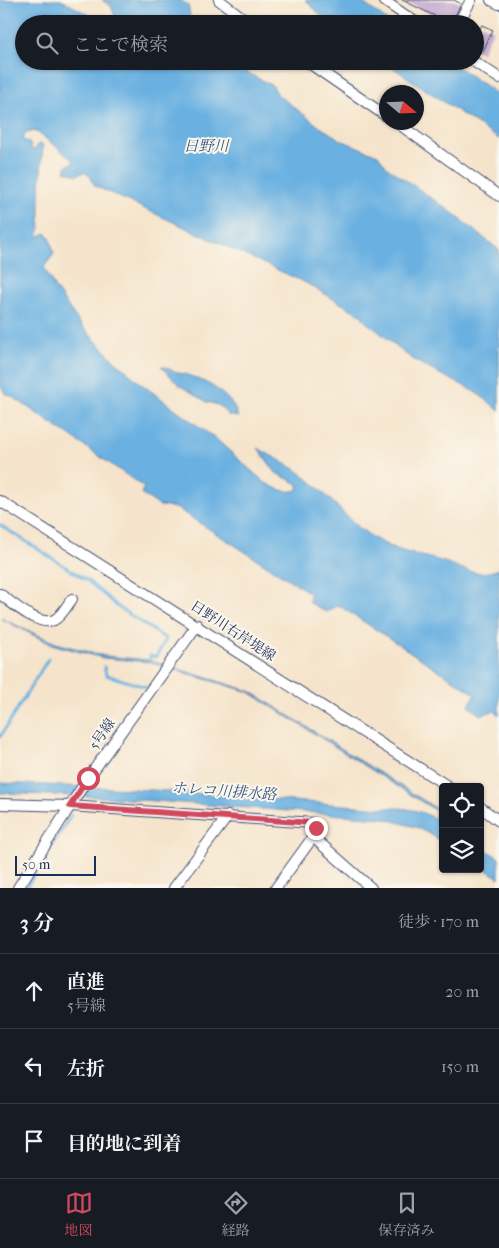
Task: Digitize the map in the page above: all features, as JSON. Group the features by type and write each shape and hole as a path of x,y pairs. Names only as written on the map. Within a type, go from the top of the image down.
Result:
{"street":[{"path":"219,0 239,15"},
{"path":"383,0 405,15"},
{"path":"462,15 470,0"},
{"path":"491,0 499,4"},
{"path":"484,68 499,78"},
{"path":"319,70 379,111"},
{"path":"407,130 499,196"},
{"name":"日野川右岸堤線","path":"0,501 197,624 443,783"},
{"path":"0,594 33,617 47,622 56,619 72,599"},
{"name":"5号線","path":"18,888 86,781 197,624"},
{"path":"0,804 72,803 313,823 316,828 313,837 276,888"},
{"path":"484,810 499,821"},
{"path":"174,888 228,816"},
{"path":"313,837 371,888"}],"water":[{"name":"日野川","path":"0,0 61,0 90,15 15,15 15,70 242,70 273,86 278,95 320,127 343,141 378,155 387,167 450,211 499,250 499,411 479,395 410,357 367,323 361,315 306,283 95,186 90,176 84,172 77,175 65,171 67,165 74,163 72,159 36,131 26,133 22,140 29,142 32,150 36,149 38,144 43,145 40,186 40,229 37,237 46,233 50,238 54,254 44,267 55,288 81,325 112,358 140,383 216,439 264,482 284,491 298,490 298,484 276,473 258,448 302,474 359,528 379,541 403,551 477,573 491,572 499,569 499,715 494,711 480,715 469,706 475,694 338,605 326,612 309,602 310,593 176,508 160,506 143,495 141,493 144,487 10,395 7,396 0,386"},
{"path":"102,0 180,0 188,5 190,15 114,15 111,6"},
{"path":"305,0 359,0 380,15 321,15"},
{"path":"396,70 462,70 499,95 499,139 424,89 424,85 419,85"},
{"path":"161,366 188,375 215,388 235,408 238,417 228,415 218,405 207,402 179,385"},
{"path":"0,618 56,643 105,656 149,660 250,691 437,809 438,812 249,692 149,662 103,658 51,644"},
{"path":"0,783 153,790 399,808 421,812 439,821 439,840 419,828 383,818 101,797 0,793"},
{"path":"484,849 499,858 499,878 484,869"}],"building":[{"path":"402,0 454,0 461,4 456,15 433,15"},
{"path":"484,26 493,30 484,49"}],"waterway":[{"path":"0,525 88,581 118,607 166,639 156,657 150,656 150,658"},
{"path":"0,737 48,659"},
{"path":"104,667 106,675 146,687"},
{"path":"436,809 436,823"},
{"path":"26,888 71,815"}],"route":[{"path":"88,778 70,806 313,823 316,828"}],"water label":[{"name":"ホレコ川排水路","path":"224,791"}]}
